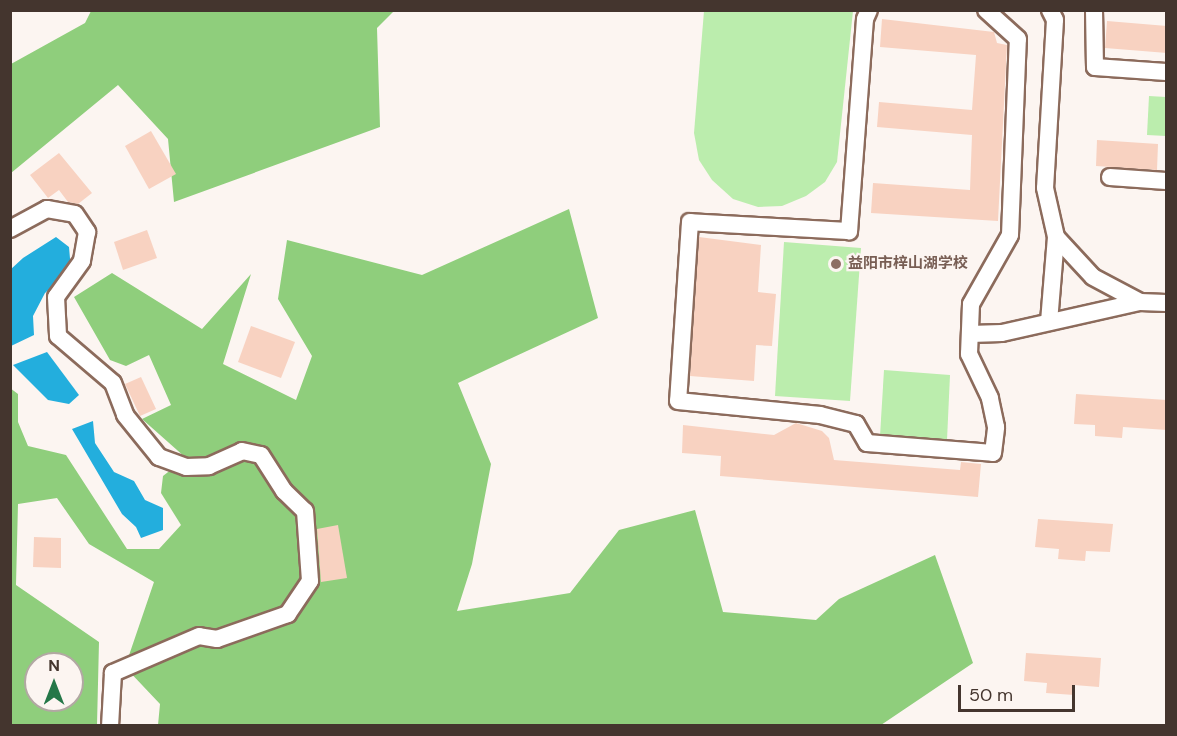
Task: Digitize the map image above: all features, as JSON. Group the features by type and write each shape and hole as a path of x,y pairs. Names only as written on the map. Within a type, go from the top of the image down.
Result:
{"street":[{"path":"869,10 865,19 849,231 690,222 678,401 820,415 856,424 867,443 993,453 996,427 990,398 969,354 971,303 1010,235 1018,39 986,10"},
{"path":"1048,322 1056,237 1045,188 1055,20 1050,10"},
{"path":"1094,10 1095,67 1167,72"},
{"path":"1110,177 1167,181"},
{"path":"10,229 47,208 75,214 87,232 82,261 56,297 58,336 113,383 124,415 159,457 186,467 209,465 242,451 261,455 284,491 305,512 310,580 288,614 217,639 200,636 113,673 110,726"},
{"path":"1056,237 1094,277 1140,302"},
{"path":"970,334 1002,333 1140,302 1167,303"}],"green space":[{"path":"91,11 394,11 377,28 380,127 174,202 168,139 118,85 11,173 11,64 85,23"},
{"path":"704,11 853,11 837,162 825,182 806,196 782,206 758,207 733,199 712,180 699,160 694,133"},
{"path":"1149,96 1166,97 1166,136 1147,135"},
{"path":"569,209 598,318 458,383 491,464 472,564 457,611 570,593 619,530 695,510 723,612 816,620 839,599 935,555 973,663 881,725 158,725 160,704 125,667 154,582 89,544 57,498 18,504 16,585 99,642 97,725 11,725 10,388 18,394 18,422 28,446 66,455 127,549 159,549 181,525 161,493 163,476 186,458 142,419 171,405 149,355 126,366 110,360 74,297 112,273 202,329 251,274 223,364 296,400 312,356 278,299 287,240 422,275"},
{"path":"784,242 861,248 850,401 775,396"},
{"path":"884,370 950,375 947,440 880,436"}],"water":[{"path":"56,237 69,247 71,270 45,293 33,316 34,335 11,346 10,270 23,258"},
{"path":"47,352 79,395 69,404 48,400 13,365"},
{"path":"93,421 95,443 114,472 134,481 145,500 163,508 163,530 141,538 136,527 122,514 72,429"}],"building":[{"path":"882,19 994,32 997,43 1007,45 998,221 871,213 873,183 970,190 972,135 877,127 879,102 972,110 976,55 880,47"},
{"path":"1107,21 1167,26 1167,53 1105,48"},
{"path":"151,131 176,174 149,189 125,146"},
{"path":"1097,140 1158,144 1157,170 1096,166"},
{"path":"59,153 92,193 78,204 68,202 59,190 48,198 30,175"},
{"path":"147,230 157,258 123,270 114,242"},
{"path":"699,237 761,245 758,292 776,294 772,346 756,345 754,381 690,376"},
{"path":"251,326 295,342 281,378 238,362"},
{"path":"141,377 156,409 140,416 125,384"},
{"path":"1076,394 1167,400 1167,430 1123,427 1122,438 1095,436 1095,425 1074,424"},
{"path":"796,423 822,431 829,438 834,460 960,470 961,462 981,464 978,497 720,476 721,456 682,453 683,425 774,435"},
{"path":"1038,519 1113,524 1110,552 1086,551 1085,561 1058,559 1059,549 1035,547"},
{"path":"338,525 347,578 321,582 317,529"},
{"path":"34,537 61,538 61,568 33,567"},
{"path":"1026,653 1101,658 1099,687 1074,685 1074,695 1046,693 1047,683 1024,681"}],"place":[{"name":"益阳市梓山湖学校","path":"836,264"}]}
